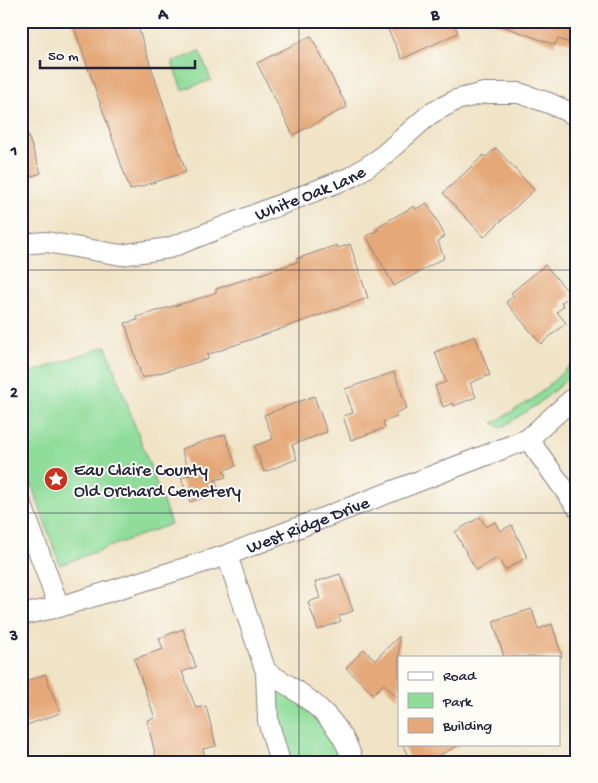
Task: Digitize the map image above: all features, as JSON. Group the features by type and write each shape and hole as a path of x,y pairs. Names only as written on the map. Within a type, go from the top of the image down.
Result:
{"street":[{"name":"White Oak Lane","path":"21,244 46,242 121,255 169,248 351,177 379,159 430,114 456,100 484,93 519,93 550,103 577,116"},
{"name":"West Ridge Drive","path":"21,615 59,607 227,555 528,439 577,395"},
{"path":"528,439 577,507"},
{"path":"21,503 59,607"},
{"path":"227,555 266,672 268,721 280,762"},
{"path":"266,672 301,692 333,722 353,762"}],"green space":[{"path":"200,52 211,80 182,90 172,62"},
{"path":"106,346 171,524 60,565 21,455 21,376"},
{"path":"573,363 577,371 538,404 501,428 493,423 533,399"},
{"path":"278,690 284,691 319,722 332,739 344,762 290,762 282,742 276,695"}],"building":[{"path":"72,21 136,21 186,172 130,190"},
{"path":"384,21 453,21 458,33 402,59"},
{"path":"495,21 577,21 577,27 571,43 558,39 555,45 494,23"},
{"path":"311,36 347,107 293,135 257,63"},
{"path":"24,124 41,173 21,180 21,125"},
{"path":"496,148 534,190 484,237 443,193 484,155 486,157"},
{"path":"427,203 445,236 438,241 444,258 394,286 366,236 378,230 377,227 414,206 416,209"},
{"path":"350,244 368,298 207,355 208,359 142,378 125,323 138,320 137,317 204,297 216,292 216,289 297,262 296,259 337,245 338,248"},
{"path":"545,265 571,295 561,303 564,306 557,312 566,323 541,344 506,302 514,296 511,293"},
{"path":"475,336 490,375 470,383 476,397 454,406 453,403 443,407 435,386 446,382 435,352"},
{"path":"394,372 407,408 395,413 397,417 383,422 385,428 351,440 343,416 353,413 345,389"},
{"path":"314,396 327,432 292,445 297,459 264,472 254,446 273,439 264,415"},
{"path":"225,434 236,466 224,470 226,477 215,480 219,492 190,502 181,478 190,475 181,449"},
{"path":"480,517 486,527 495,522 500,531 512,525 527,557 505,570 498,558 476,570 455,532"},
{"path":"340,574 353,611 339,616 341,621 318,630 308,602 320,598 315,582"},
{"path":"532,609 538,629 552,624 562,657 504,656 493,621"},
{"path":"183,629 196,667 182,672 196,708 206,706 216,746 203,749 206,762 157,762 147,720 155,718 134,659 163,649 159,638"},
{"path":"399,636 398,698 384,684 373,694 346,668 364,649 375,660"},
{"path":"45,674 60,713 21,727 21,683"},
{"path":"403,746 457,746 427,762 411,762"}],"place":[{"name":"Eau Claire County Old Orchard Cemetery","path":"56,479"}]}
